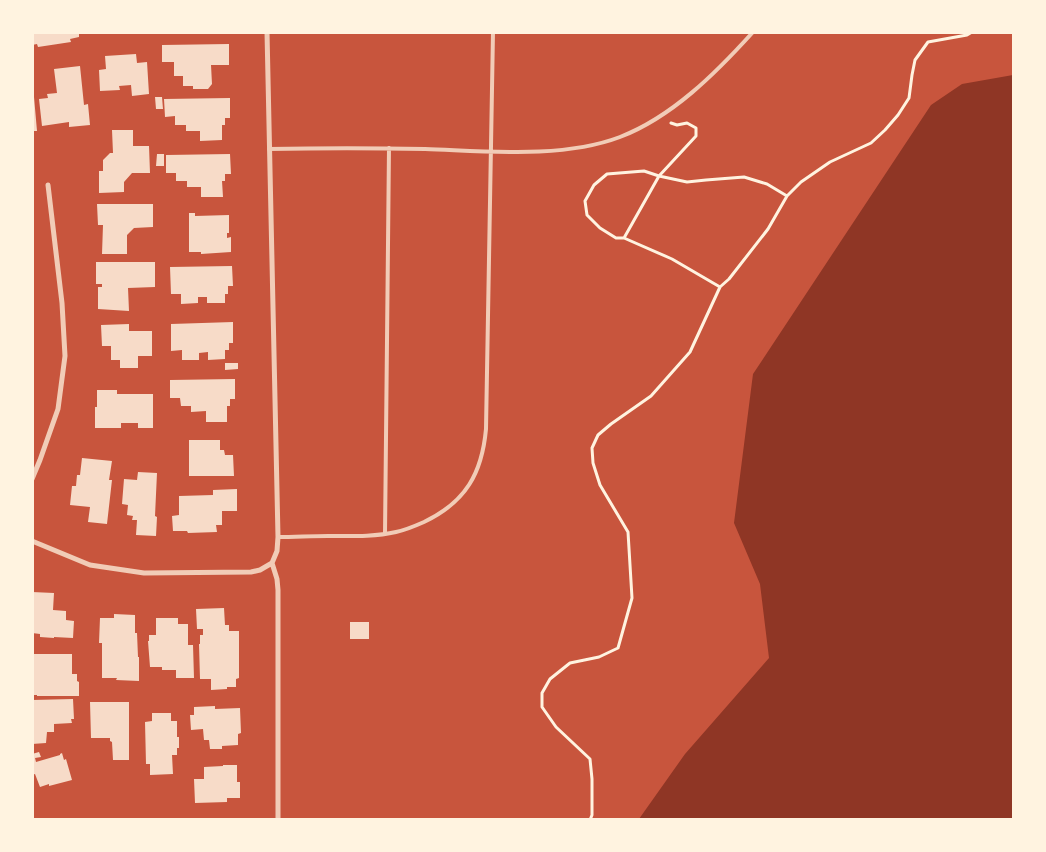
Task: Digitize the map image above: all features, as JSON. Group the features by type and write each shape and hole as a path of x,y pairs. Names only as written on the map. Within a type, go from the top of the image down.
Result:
{"street":[{"path":"32,541 90,565 144,573 251,572 260,570 272,563 277,551 278,537 267,32"},
{"path":"32,478 58,409 65,356 62,303 48,185"},
{"path":"272,563 278,590 278,820"}],"lane":[{"path":"278,537 370,536 408,529 443,511 462,496 478,469 486,429 493,32"},
{"path":"269,148 389,148 537,152 588,146 620,138 662,115 703,83 726,62 753,32"},
{"path":"385,534 389,148"}],"path":[{"path":"590,820 592,815 592,780 590,759 556,726 542,707 542,693 550,679 570,663 599,657 618,648 632,598 628,532 600,485 593,463 592,448 598,435 651,396 690,352 720,287 729,279 768,229 787,196 801,182 830,162 871,143 898,115 909,98 916,60 928,42 967,35 972,32"},
{"path":"624,238 659,176 696,136 696,128 687,123 677,125 665,121 662,115"},
{"path":"720,287 672,259 624,238 616,238 600,228 587,215 584,202 594,185 607,174 644,172 688,182 744,177 767,184 787,196"}],"shaded area":[{"path":"1013,75 1013,819 639,819 685,754 769,658 760,584 734,523 753,374 931,105 962,84"}],"building":[{"path":"32,32 79,32 79,37 70,39 71,42 38,47 37,44 32,45"},
{"path":"229,44 229,65 211,65 212,84 208,89 193,89 193,86 183,86 183,76 174,76 174,62 162,62 162,45"},
{"path":"136,54 137,63 147,62 149,94 132,96 131,85 119,86 120,90 100,91 99,70 106,69 105,56"},
{"path":"80,66 84,105 88,104 90,125 69,127 69,122 42,126 39,99 48,98 47,94 57,93 54,69"},
{"path":"32,97 34,97 37,131 32,131"},
{"path":"155,97 162,97 163,109 156,109"},
{"path":"230,98 230,118 225,118 225,125 222,125 222,140 200,141 200,131 186,131 186,125 175,125 175,116 165,117 164,99"},
{"path":"112,130 133,130 133,146 149,146 150,173 132,173 124,182 124,192 99,193 99,171 103,171 103,160 110,153 113,153"},
{"path":"157,154 164,154 164,166 156,166"},
{"path":"230,154 231,174 225,174 225,181 222,181 223,197 201,197 201,187 187,187 187,181 176,181 176,173 166,173 166,155"},
{"path":"97,204 153,204 153,227 134,228 127,235 127,254 102,254 103,225 98,225"},
{"path":"189,213 195,213 195,216 229,215 229,233 227,233 227,238 231,237 231,252 201,254 201,252 189,252"},
{"path":"96,262 155,262 155,287 128,288 129,311 98,309 98,287 102,287 102,284 96,284"},
{"path":"232,266 233,286 228,286 228,294 225,294 225,303 207,303 207,297 198,297 198,303 181,304 181,294 171,294 170,267"},
{"path":"233,322 233,343 229,343 229,350 225,350 225,359 208,360 208,352 199,353 199,360 182,360 182,350 171,351 171,324"},
{"path":"129,324 129,331 152,331 152,356 138,356 138,368 120,368 120,360 111,360 111,346 102,346 101,325"},
{"path":"225,363 238,363 238,369 225,370"},
{"path":"235,379 235,399 230,399 230,406 227,406 227,422 206,422 206,411 191,412 191,406 181,406 180,398 170,398 170,380"},
{"path":"97,390 117,390 117,394 153,394 153,428 138,428 138,423 121,423 121,428 95,428"},
{"path":"189,440 220,440 220,450 224,450 225,455 233,455 234,476 189,476"},
{"path":"82,458 112,461 109,480 112,480 107,524 88,522 90,507 70,505 72,486 76,486 77,475 80,475"},
{"path":"138,472 157,473 156,536 136,535 137,520 132,520 133,516 127,515 128,505 122,504 124,479 137,480"},
{"path":"237,489 237,511 222,511 222,525 216,525 217,532 188,533 187,531 173,531 172,516 179,515 179,496 213,495 213,490"},
{"path":"32,592 54,593 53,610 66,611 66,620 74,621 73,638 40,637 40,634 32,633"},
{"path":"224,608 225,625 229,625 229,631 239,631 239,678 236,679 236,687 211,690 211,679 200,679 199,644 200,635 203,635 203,629 197,629 196,609"},
{"path":"114,614 135,615 139,681 102,678 102,643 99,643 100,618 114,618"},
{"path":"156,618 178,618 178,624 188,624 188,645 193,645 194,678 176,678 176,670 162,670 162,667 150,667 148,641 149,635 156,635"},
{"path":"350,622 369,622 369,639 350,639"},
{"path":"32,654 72,654 72,674 77,674 79,696 32,695"},
{"path":"73,699 74,719 71,719 72,723 54,724 54,732 47,732 46,743 32,744 32,700"},
{"path":"90,702 129,702 129,760 113,760 110,738 91,738"},
{"path":"215,706 215,709 240,708 241,733 238,734 238,745 222,746 222,749 210,749 209,740 204,740 203,729 191,730 190,715 194,715 194,707"},
{"path":"152,713 171,713 171,721 177,721 179,748 177,748 177,755 172,755 173,774 150,775 150,764 146,764 145,722 152,721"},
{"path":"39,752 41,757 35,758 36,762 62,753 64,760 66,759 72,780 40,787 35,774 32,775 32,754"},
{"path":"237,765 237,782 240,782 240,798 227,798 227,802 195,803 194,779 204,779 204,767"}]}
